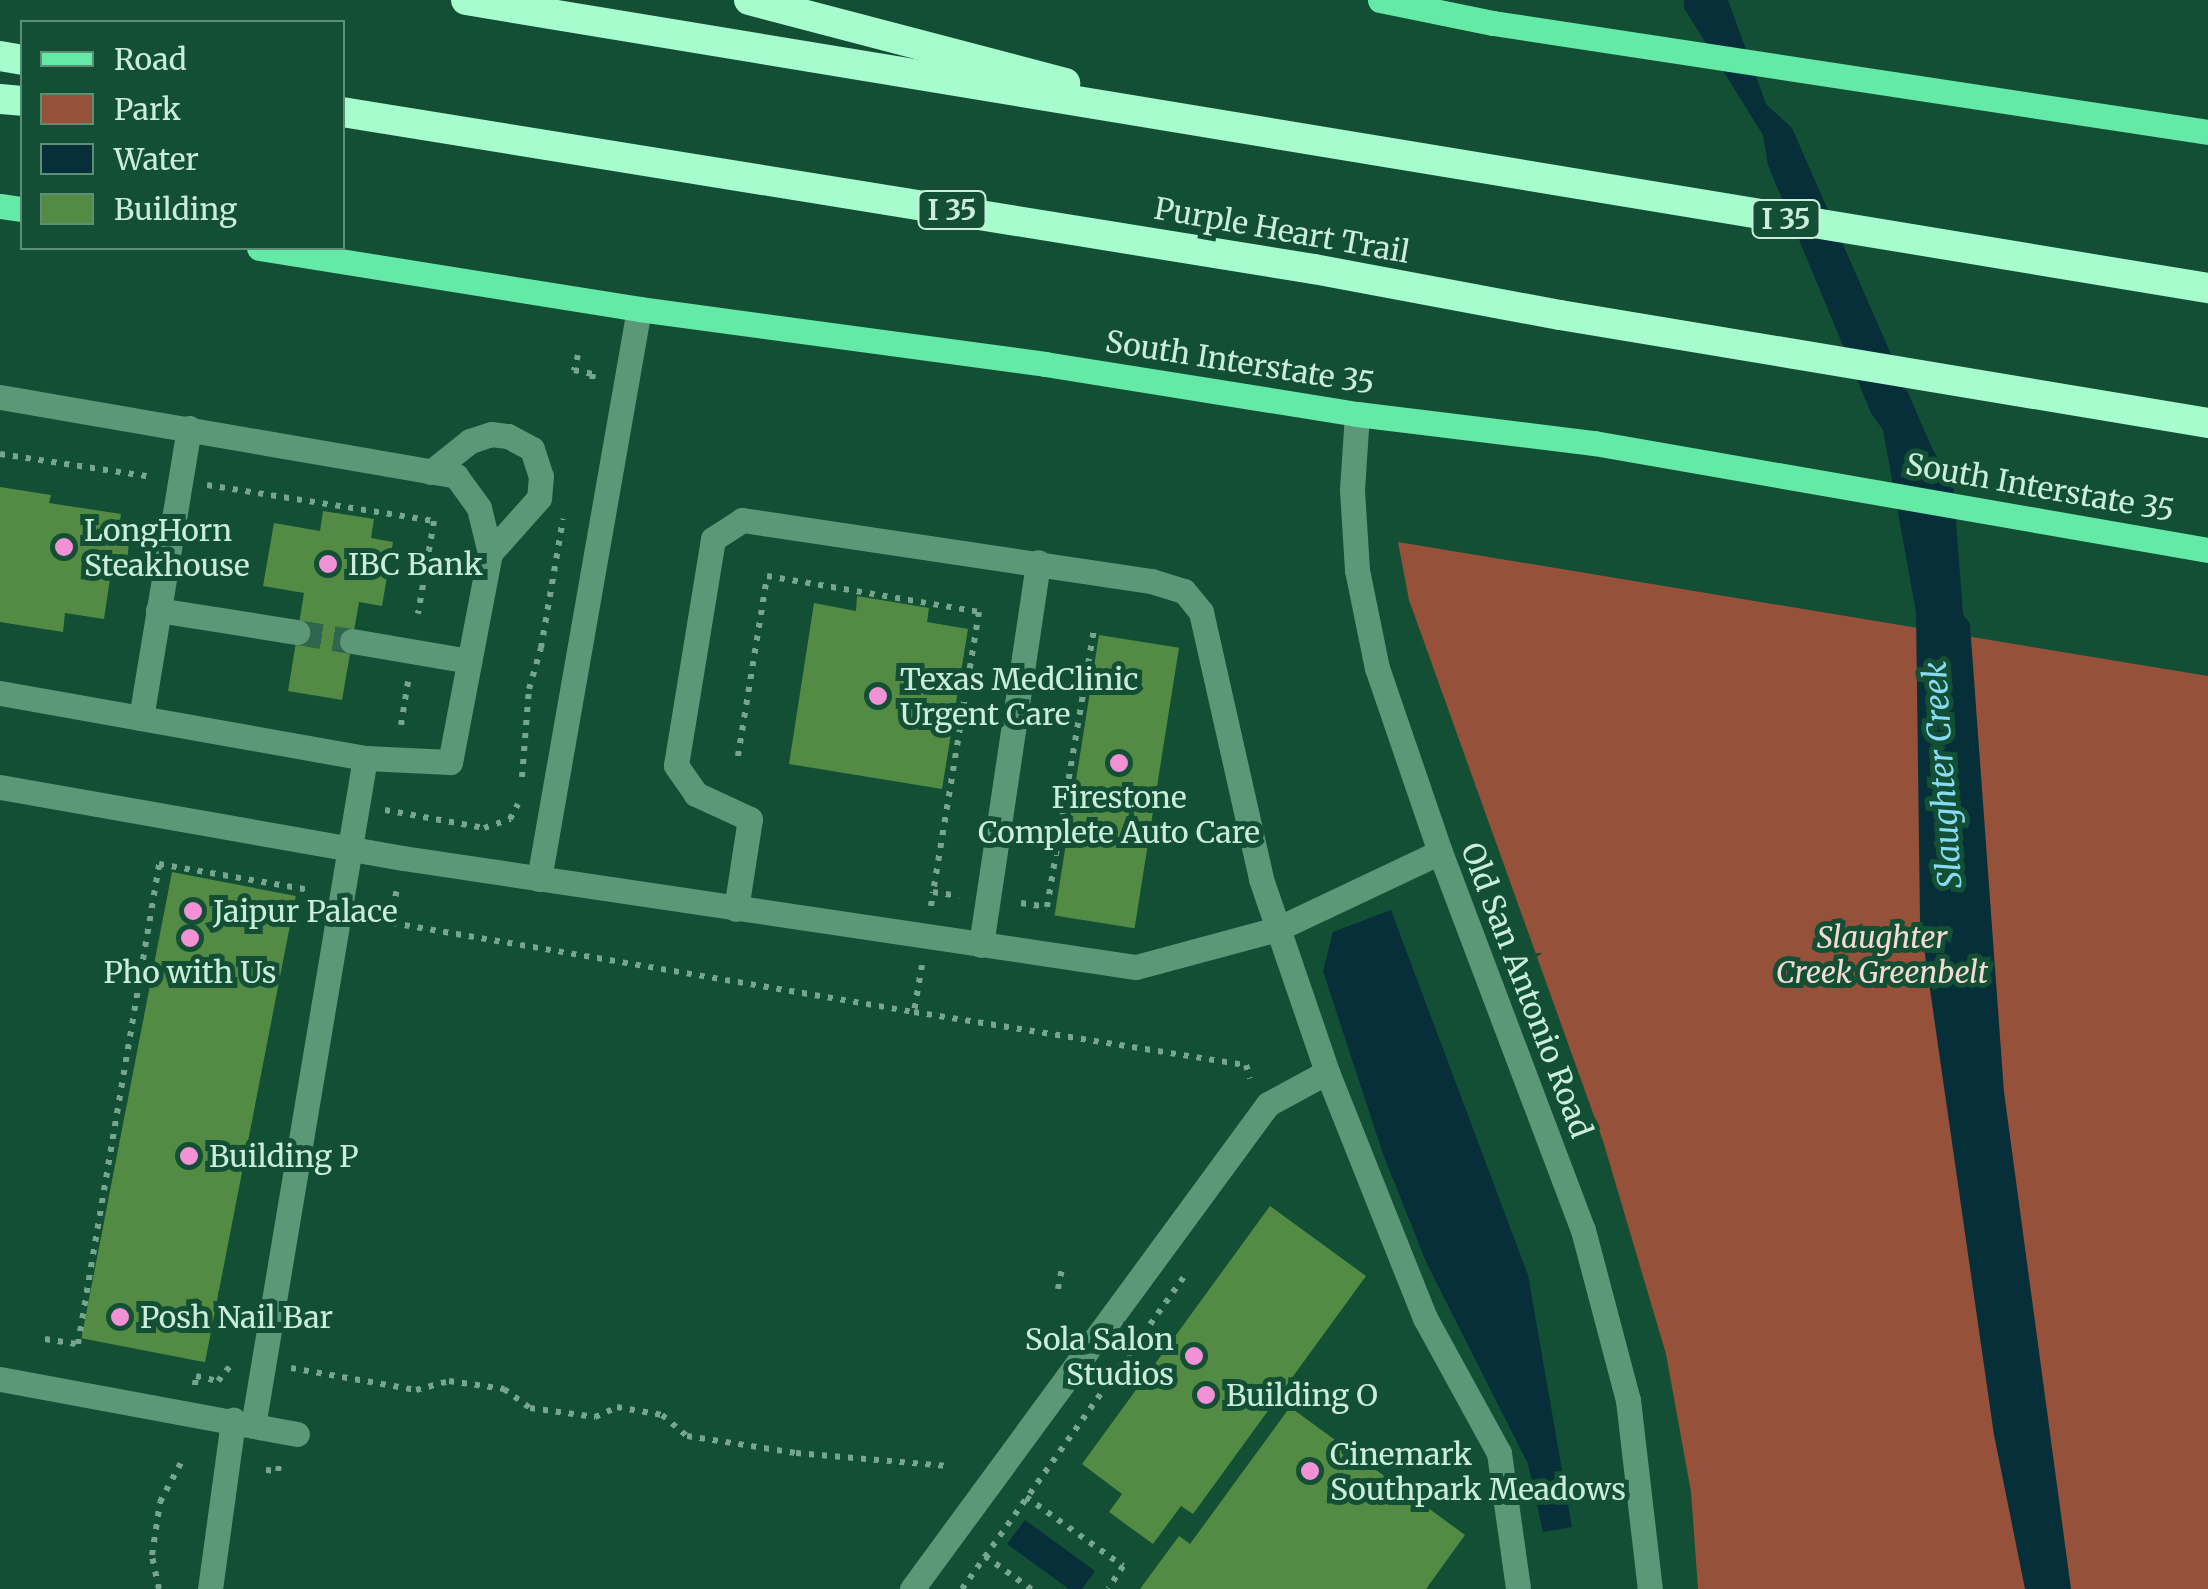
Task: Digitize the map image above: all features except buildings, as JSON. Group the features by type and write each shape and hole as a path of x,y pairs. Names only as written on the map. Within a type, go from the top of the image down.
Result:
{"highway":[{"name":"I 35","path":"466,0 2208,288"},
{"path":"750,0 1222,126"},
{"name":"Purple Heart Trail","path":"345,112 1314,269 1560,315 2208,423"}],"main road":[{"path":"1380,0 1492,23 2208,132"},
{"name":"South Interstate 35","path":"272,250 640,309 1045,364 1358,414 1594,444 2208,550"}],"street":[{"path":"539,879 640,309"},
{"path":"0,397 456,476 479,508 490,553 450,762 365,758 0,694"},
{"name":"Old San Antonio Road","path":"1358,414 1352,490 1357,570 1376,668 1440,852 1583,1230 1628,1400 1650,1589"},
{"path":"141,718 190,428"},
{"path":"431,472 470,441 491,434 508,436 532,449 541,476 539,498 490,553"},
{"path":"736,910 750,819 696,794 676,766 713,539 742,520 1038,562 1184,591 1201,612 1261,879 1326,1072 1425,1318 1499,1453 1518,1589"},
{"path":"980,945 1038,562"},
{"path":"158,610 298,632"},
{"path":"352,641 469,661"},
{"path":"210,1589 365,758"},
{"path":"0,787 539,879 1136,968 1277,929 1440,852"},
{"path":"912,1589 1268,1104 1326,1072"},
{"path":"0,1379 243,1423 288,1444"}],"path":[{"path":"578,354 574,370 593,374 590,391"},
{"path":"0,454 152,477"},
{"path":"204,485 434,521 418,614"},
{"path":"387,795 384,811 484,828 510,818 522,787 529,689 541,648 564,514"},
{"path":"738,756 767,576 979,612 931,906"},
{"path":"1021,903 1047,908 1094,628"},
{"path":"401,725 408,682"},
{"path":"46,1339 78,1344 159,864 310,890"},
{"path":"398,882 392,923 1246,1065 1250,1078"},
{"path":"933,892 960,896"},
{"path":"358,903 394,909"},
{"path":"914,1012 922,964"},
{"path":"962,1589 1194,1262"},
{"path":"1058,1289 1063,1264"},
{"path":"195,1386 196,1376 218,1380 235,1360"},
{"path":"285,1367 416,1390 449,1381 504,1390 530,1408 596,1417 618,1407 662,1415 687,1436 796,1452 947,1466"},
{"path":"158,1589 152,1555 160,1502 184,1456 186,1438"},
{"path":"266,1470 278,1471 288,1444"},
{"path":"184,1456 195,1458"},
{"path":"1026,1497 1123,1566 1108,1589"},
{"path":"984,1556 1031,1589"}],"green space":[{"name":"Slaughter Creek Greenbelt","path":"1398,542 2208,676 2208,1589 1698,1589 1691,1492 1666,1354 1603,1141 1409,600"}],"water":[{"name":"Slaughter Creek","path":"1684,0 1728,0 1766,104 1792,128 1933,450 1953,483 1963,614 1970,624 2004,1092 2071,1589 2025,1589 1994,1435 1920,920 1916,612 1883,430 1871,413 1768,165 1763,135 1684,8"},
{"path":"1391,910 1528,1275 1572,1527 1543,1532 1528,1464 1427,1264 1383,1154 1323,971 1333,932"},
{"path":"1025,1520 1095,1571 1082,1589 1069,1589 1007,1544"}],"tunnel":[{"path":"297,632 352,641"}],"place":[{"name":"LongHorn Steakhouse","path":"64,547"},
{"name":"IBC Bank","path":"328,564"},
{"name":"Texas MedClinic Urgent Care","path":"878,696"},
{"name":"Firestone Complete Auto Care","path":"1119,763"},
{"name":"Jaipur Palace","path":"193,911"},
{"name":"Pho with Us","path":"190,938"},
{"name":"Building P","path":"189,1156"},
{"name":"Posh Nail Bar","path":"120,1317"},
{"name":"Sola Salon Studios","path":"1194,1356"},
{"name":"Building O","path":"1206,1395"},
{"name":"Cinemark Southpark Meadows","path":"1310,1471"}]}
